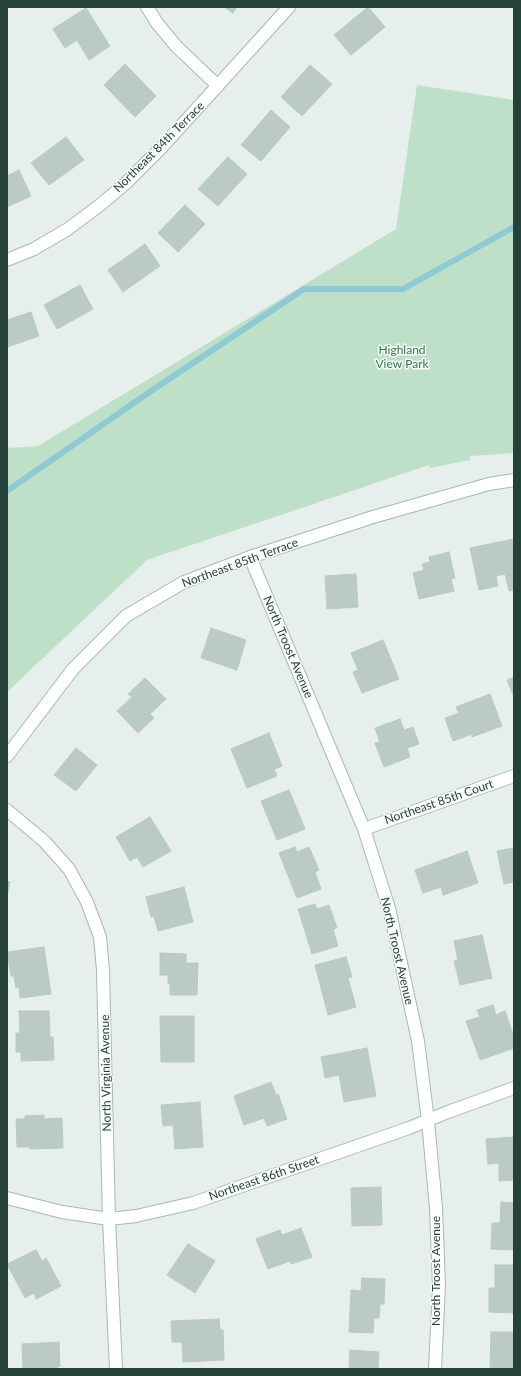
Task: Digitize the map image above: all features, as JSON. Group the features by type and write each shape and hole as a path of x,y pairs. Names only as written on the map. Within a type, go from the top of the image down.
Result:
{"street":[{"path":"147,7 157,23 176,46 218,86"},
{"name":"Northeast 84th Terrace","path":"7,260 34,249 68,229 125,184 162,147 289,7"},
{"name":"Northeast 85th Terrace","path":"7,756 73,669 126,616 184,582 250,557 373,517 489,484 514,480"},
{"name":"North Troost Avenue","path":"250,557 364,829 389,908 418,1041 428,1120 436,1208 439,1286 435,1369"},
{"name":"Northeast 85th Court","path":"364,829 514,776"},
{"name":"North Virginia Avenue","path":"7,810 44,841 69,869 87,902 100,937 103,970 109,1219 116,1369"},
{"name":"Northeast 86th Street","path":"7,1198 62,1212 109,1219 136,1216 193,1203 514,1088"}],"green space":[{"name":"Highland View Park","path":"417,85 514,100 514,453 470,456 470,460 430,468 429,465 147,560 7,692 7,448 38,446 396,229"}],"building":[{"path":"224,7 237,7 233,13"},
{"path":"368,7 385,27 351,55 334,35"},
{"path":"86,8 110,46 89,60 77,40 65,48 53,29"},
{"path":"125,64 156,96 135,117 104,85"},
{"path":"310,65 332,84 302,116 281,97"},
{"path":"271,110 290,127 261,161 241,145"},
{"path":"66,137 84,160 49,185 31,163"},
{"path":"228,157 247,174 218,206 198,189"},
{"path":"19,170 31,196 7,207 7,176"},
{"path":"185,205 205,224 178,252 158,233"},
{"path":"145,244 160,266 123,292 108,270"},
{"path":"80,285 93,309 57,329 44,305"},
{"path":"31,312 39,336 7,347 7,320"},
{"path":"514,539 514,590 509,591 505,574 496,576 498,586 479,590 470,548"},
{"path":"449,552 455,578 451,579 454,591 419,599 413,573 424,570 422,564 430,562 429,557"},
{"path":"356,574 358,607 327,609 325,576"},
{"path":"211,628 246,640 237,670 201,658"},
{"path":"383,640 399,679 362,693 353,672 358,670 351,653"},
{"path":"514,677 514,697 507,680"},
{"path":"145,678 166,699 150,714 154,718 138,733 117,711 132,697 128,694"},
{"path":"490,694 502,726 472,737 472,734 453,741 445,718 459,713 456,707"},
{"path":"400,719 404,730 413,727 419,744 407,748 410,757 384,767 375,743 380,742 375,728"},
{"path":"269,733 282,766 274,769 277,776 247,788 231,749"},
{"path":"76,748 97,765 76,791 54,775"},
{"path":"289,790 305,829 277,840 261,801"},
{"path":"150,817 171,851 143,867 137,857 130,861 116,837"},
{"path":"295,847 297,852 309,847 319,870 315,872 321,889 297,898 279,853"},
{"path":"514,848 514,882 504,884 497,851"},
{"path":"467,851 478,883 443,895 441,887 423,893 415,870"},
{"path":"7,881 10,882 7,897"},
{"path":"184,887 193,922 158,931 154,916 151,917 146,897"},
{"path":"315,904 317,909 329,905 337,928 333,929 338,946 312,954 298,909"},
{"path":"482,935 492,978 460,985 454,961 458,960 454,941"},
{"path":"44,947 51,994 20,998 19,987 16,988 14,976 11,976 7,952"},
{"path":"160,953 186,954 186,963 198,963 197,995 170,995 168,975 160,975"},
{"path":"346,957 352,977 348,978 356,1007 328,1015 315,965"},
{"path":"493,1005 496,1015 505,1011 514,1037 514,1048 480,1060 466,1021 480,1017 477,1010"},
{"path":"19,1011 49,1011 50,1037 53,1037 54,1060 21,1061 21,1052 16,1052 16,1033 20,1033"},
{"path":"160,1016 194,1016 194,1062 161,1062"},
{"path":"367,1048 376,1096 344,1102 339,1075 325,1078 321,1057"},
{"path":"271,1082 276,1095 278,1094 287,1119 267,1126 264,1118 244,1125 234,1096"},
{"path":"200,1102 203,1147 175,1149 173,1125 163,1126 161,1105"},
{"path":"44,1115 44,1119 62,1118 63,1148 30,1149 30,1147 17,1147 16,1119 25,1119 25,1116"},
{"path":"514,1137 514,1180 499,1181 499,1163 488,1164 486,1139"},
{"path":"381,1187 382,1225 352,1226 351,1188"},
{"path":"501,1202 514,1203 514,1250 491,1249 492,1223 500,1223"},
{"path":"301,1228 312,1257 291,1264 290,1261 268,1269 256,1239 280,1230 282,1235"},
{"path":"188,1244 215,1261 195,1293 167,1275"},
{"path":"36,1250 42,1261 46,1258 61,1286 36,1299 34,1293 25,1298 7,1264"},
{"path":"495,1265 514,1265 514,1313 489,1312 489,1288 495,1288"},
{"path":"362,1278 385,1279 384,1304 380,1304 379,1318 374,1318 373,1333 349,1332 351,1290 361,1291"},
{"path":"219,1319 220,1330 223,1330 224,1360 183,1362 182,1342 172,1342 171,1321"},
{"path":"491,1332 514,1332 514,1369 490,1369"},
{"path":"59,1342 60,1366 57,1367 57,1369 23,1369 22,1344"},
{"path":"350,1350 379,1352 378,1369 349,1369"}],"waterway":[{"path":"7,491 151,391 304,289 403,289 514,227"}]}
